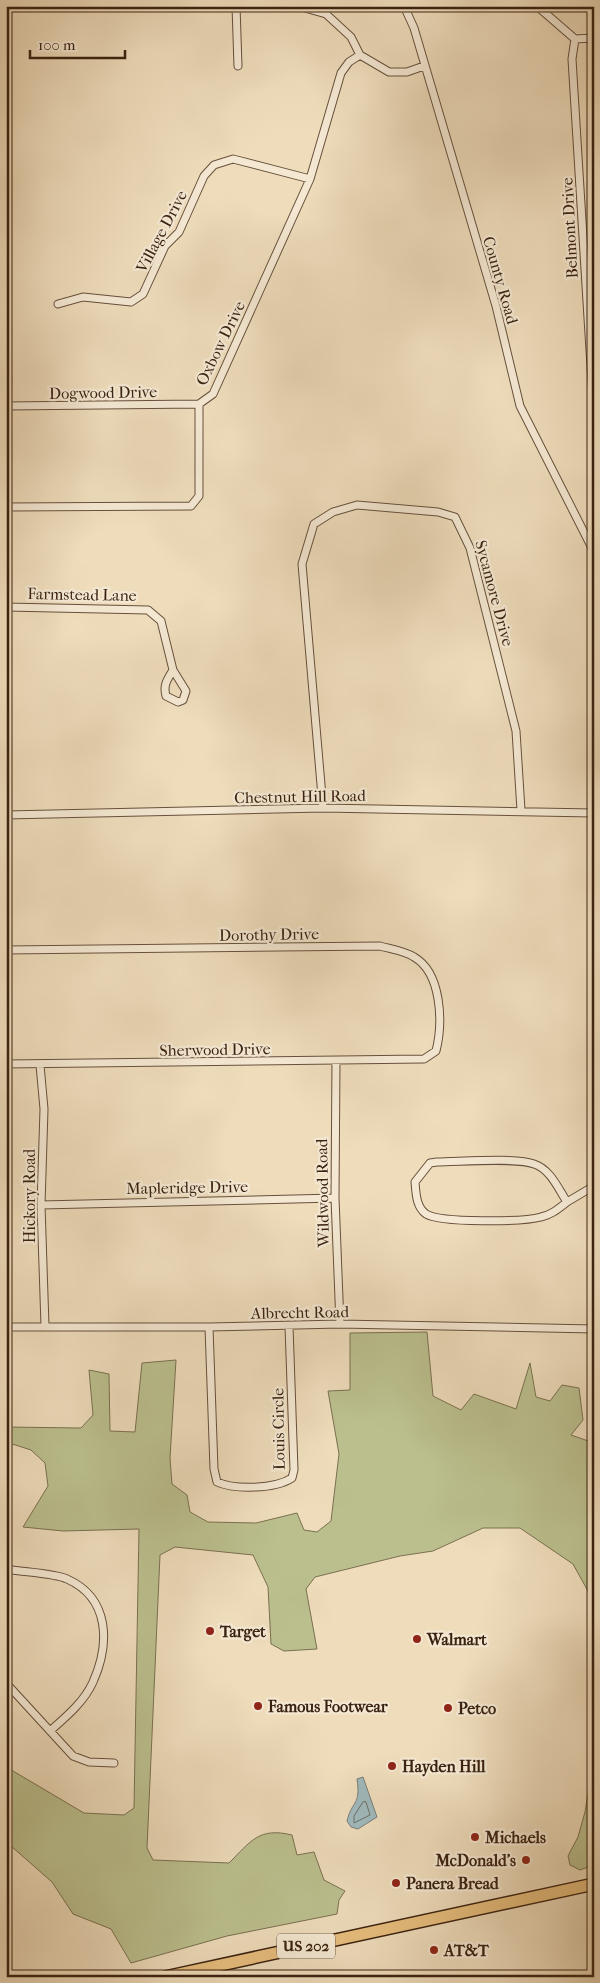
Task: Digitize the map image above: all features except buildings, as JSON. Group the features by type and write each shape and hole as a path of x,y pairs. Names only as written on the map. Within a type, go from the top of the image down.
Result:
{"highway":[{"name":"US 202","path":"165,1977 594,1884"}],"street":[{"path":"222,6 245,6"},
{"path":"236,6 238,66"},
{"path":"298,6 326,14 352,37 360,55 389,72 407,72 424,66"},
{"name":"County Road","path":"404,6 414,28 493,298 520,406 594,552"},
{"path":"537,6 575,39 594,38"},
{"name":"Belmont Drive","path":"575,39 572,59 594,415"},
{"name":"Oxbow Drive","path":"6,507 191,506 199,496 199,404 213,394 310,179 341,73 349,62 360,55"},
{"name":"Village Drive","path":"58,304 83,297 131,302 143,294 165,246 179,232 204,176 214,165 233,159 310,179"},
{"name":"Dogwood Drive","path":"6,406 199,404"},
{"name":"Sycamore Drive","path":"323,808 302,564 314,524 333,512 357,505 438,512 455,517 464,532 470,548 516,731 522,810"},
{"name":"Farmstead Lane","path":"6,607 148,610 161,621 173,670"},
{"name":"Chestnut Hill Road","path":"6,815 323,808 522,810 594,813"},
{"name":"Dorothy Drive","path":"6,950 380,946 414,956 430,972 437,988 439,1040 436,1051 424,1059"},
{"name":"Sherwood Drive","path":"6,1064 424,1059"},
{"name":"Wildwood Road","path":"336,1061 334,1198 340,1324"},
{"name":"Hickory Road","path":"40,1065 44,1109 41,1204 45,1326"},
{"path":"566,1202 551,1176 535,1164 521,1162 430,1163 415,1182 416,1200 420,1207 424,1213 438,1219 518,1220 540,1218 553,1213 566,1202 594,1186"},
{"name":"Mapleridge Drive","path":"41,1204 334,1198"},
{"name":"Albrecht Road","path":"6,1327 209,1327 340,1324 594,1329"},
{"name":"Louis Circle","path":"209,1327 214,1469 217,1482 230,1487 283,1484 292,1478 294,1470 289,1326"},
{"path":"6,1569 67,1578 93,1598 104,1621 103,1650 93,1683 75,1708 50,1731"},
{"path":"6,1683 73,1756 89,1762 114,1763"}],"green space":[{"path":"6,379 12,379 10,402 6,402"},
{"path":"427,1332 433,1396 461,1410 474,1394 516,1409 530,1363 536,1397 550,1401 562,1385 579,1388 583,1420 571,1435 594,1443 594,1602 573,1564 520,1528 483,1528 433,1551 400,1556 315,1577 306,1589 317,1649 284,1651 271,1644 268,1587 253,1555 175,1547 160,1555 147,1848 153,1860 229,1863 256,1838 271,1833 281,1833 292,1835 297,1855 314,1852 324,1880 345,1891 339,1900 337,1914 227,1936 131,1963 111,1929 73,1914 52,1882 11,1846 6,1848 6,1763 13,1771 84,1813 124,1815 134,1808 139,1529 63,1531 23,1527 48,1486 45,1463 31,1450 6,1442 6,1427 81,1428 93,1415 89,1370 109,1374 110,1431 135,1432 142,1363 176,1360 170,1458 172,1484 187,1495 190,1512 208,1522 256,1523 297,1513 304,1530 317,1532 331,1521 339,1454 328,1391 350,1390 350,1333"},
{"path":"594,1728 594,1865 580,1870 570,1865 568,1856 578,1837 585,1812 592,1768"}],"water":[{"path":"363,1777 377,1817 358,1829 351,1827 347,1821 357,1799 357,1779"}],"waterway":[{"path":"594,893 591,947 594,959"}],"place":[{"name":"Target","path":"210,1631"},
{"name":"Walmart","path":"417,1639"},
{"name":"Famous Footwear","path":"258,1706"},
{"name":"Petco","path":"448,1708"},
{"name":"Hayden Hill","path":"392,1766"},
{"name":"Michaels","path":"475,1837"},
{"name":"McDonald's","path":"526,1860"},
{"name":"Panera Bread","path":"396,1883"},
{"name":"AT&T","path":"434,1950"}]}
